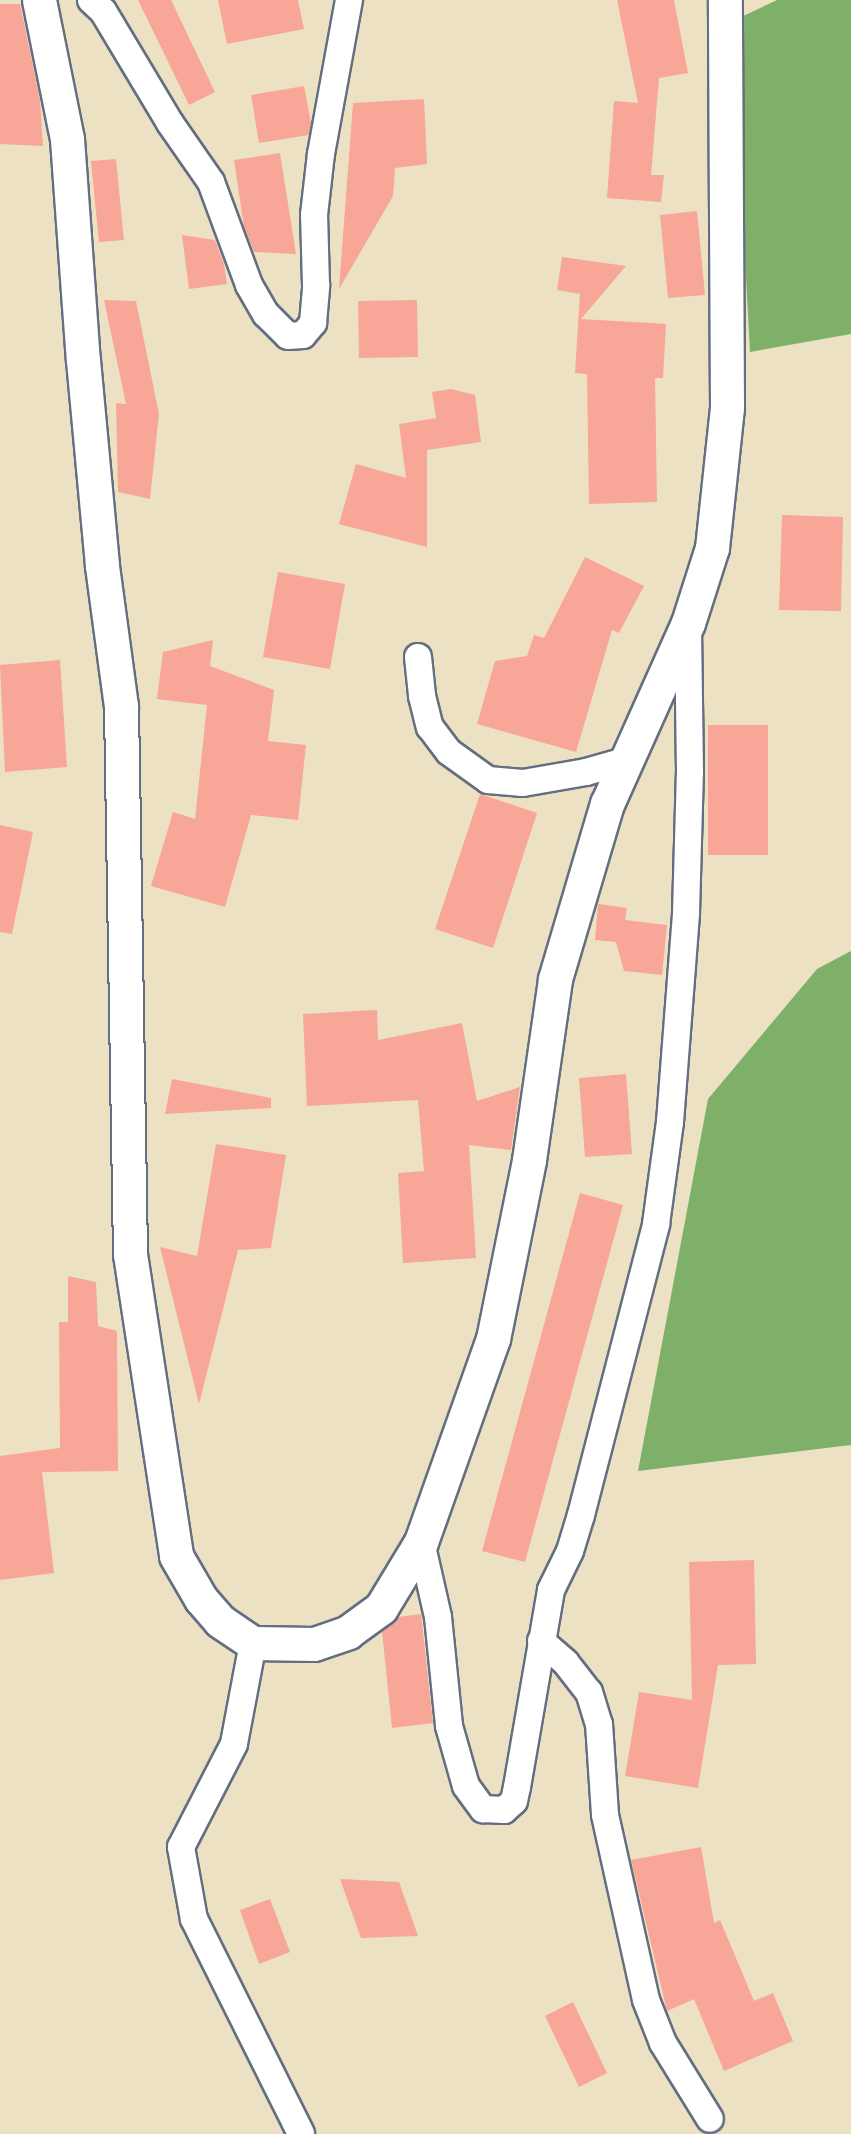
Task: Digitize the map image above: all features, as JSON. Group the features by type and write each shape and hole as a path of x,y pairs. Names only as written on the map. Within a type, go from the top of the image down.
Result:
{"street":[{"path":"38,0 68,139 83,360 101,552 121,706 130,1254 176,1556 201,1599 220,1620 253,1643 314,1644 348,1632 382,1608 421,1542 493,1339 529,1160 555,979 607,804 688,623 712,548 727,407 724,0"},
{"path":"91,0 103,11 170,123 211,182 249,285 267,314 288,337 303,335 313,323 316,285 315,202 349,0"},
{"path":"421,1542 438,1617 449,1726 466,1786 483,1809 504,1811 514,1801 551,1590 570,1551 581,1515 656,1224 670,1122 686,913 690,772 688,623"},
{"path":"418,657 422,696 430,727 449,752 488,780 523,783 586,772 628,760"},
{"path":"541,1641 566,1663 589,1692 600,1724 605,1815 646,2000 663,2043 710,2119"},
{"path":"253,1643 234,1744 181,1847 194,1919 301,2134"}],"green space":[{"path":"777,0 851,0 851,334 750,352 742,202 739,18"},
{"path":"851,951 851,1445 638,1471 708,1099 817,969"}],"building":[{"path":"138,0 171,0 215,92 189,105"},
{"path":"218,0 298,0 304,29 227,44"},
{"path":"617,0 674,0 688,73 659,78 651,175 664,175 661,202 607,198 614,101 638,103"},
{"path":"0,4 20,4 40,100 43,146 0,144"},
{"path":"304,86 311,123 309,135 259,143 251,95"},
{"path":"424,99 427,164 395,168 393,196 339,289 353,103"},
{"path":"280,153 296,254 254,252 244,227 234,160"},
{"path":"116,159 124,240 99,242 91,161"},
{"path":"697,211 705,295 668,298 660,215"},
{"path":"182,235 215,240 224,264 227,284 189,289"},
{"path":"562,257 626,266 581,319 666,324 663,378 655,378 657,502 589,504 587,374 575,373 580,294 557,290"},
{"path":"104,300 136,301 159,414 150,499 118,492 116,403 126,404"},
{"path":"417,300 418,357 359,358 358,301"},
{"path":"451,389 475,395 481,442 427,450 427,547 339,524 356,464 406,478 399,424 436,418 432,392"},
{"path":"782,515 843,517 841,611 779,610"},
{"path":"585,557 644,586 619,633 612,630 576,752 477,724 495,661 527,656 534,635 544,638"},
{"path":"278,572 345,584 330,669 263,657"},
{"path":"213,640 210,666 274,690 268,741 306,745 298,820 251,815 225,907 151,886 173,812 195,819 207,705 157,699 163,652"},
{"path":"60,660 67,767 5,772 0,665"},
{"path":"708,725 768,725 768,855 708,855"},
{"path":"480,794 537,813 493,948 435,929"},
{"path":"0,825 33,832 12,934 0,932"},
{"path":"598,904 627,908 625,920 667,925 662,975 624,971 616,942 595,940"},
{"path":"377,1010 378,1040 462,1023 477,1101 520,1087 511,1150 469,1145 476,1258 403,1263 398,1173 424,1171 418,1100 307,1106 303,1014"},
{"path":"626,1074 632,1154 585,1157 579,1078"},
{"path":"172,1079 271,1098 271,1108 165,1114"},
{"path":"216,1144 286,1155 271,1248 238,1250 199,1404 160,1247 197,1256"},
{"path":"580,1193 623,1205 525,1562 482,1551"},
{"path":"68,1276 96,1282 98,1326 117,1331 118,1471 42,1472 54,1573 0,1580 0,1456 60,1448 59,1322 68,1322"},
{"path":"754,1560 756,1664 718,1665 698,1788 625,1776 639,1692 692,1700 689,1562"},
{"path":"421,1614 433,1723 392,1728 382,1631 398,1617"},
{"path":"701,1847 714,1923 720,1920 754,2001 773,1993 793,2041 724,2071 694,1999 667,2011 631,1860"},
{"path":"340,1879 399,1882 418,1936 361,1938"},
{"path":"270,1899 290,1952 259,1964 240,1910"},
{"path":"573,2002 607,2073 579,2087 545,2016"}]}
